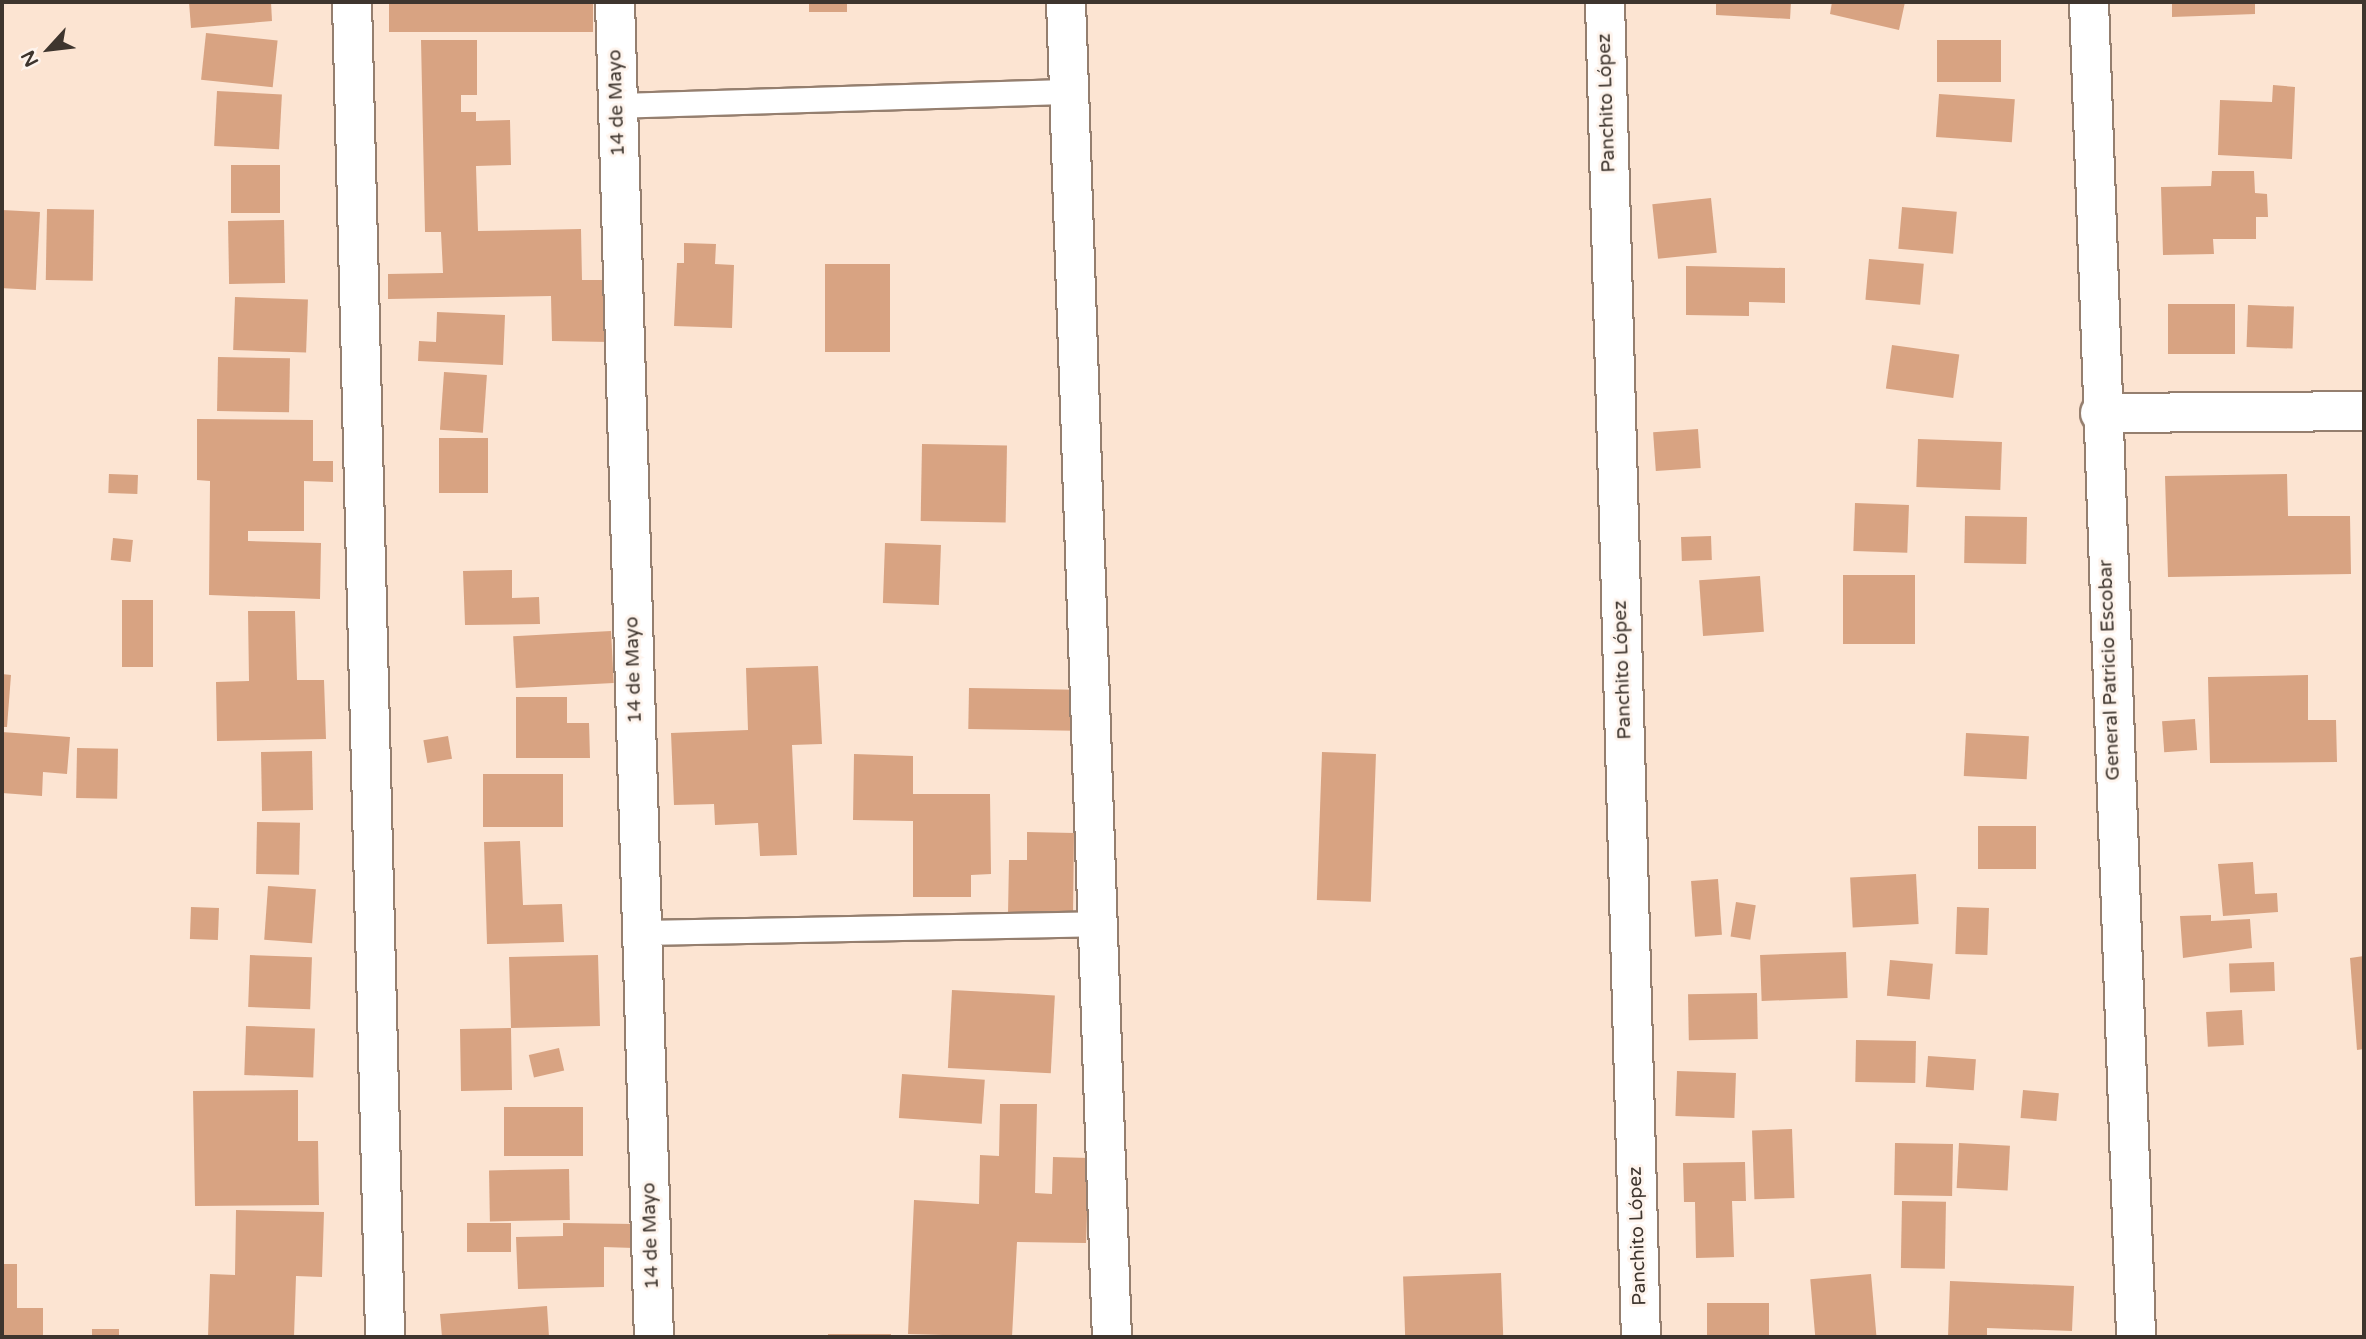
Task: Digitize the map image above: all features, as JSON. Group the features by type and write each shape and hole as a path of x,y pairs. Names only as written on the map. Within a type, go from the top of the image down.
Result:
{"street":[{"path":"352,2 385,1337"},
{"name":"14 de Mayo","path":"614,2 653,1337"},
{"path":"1066,2 1112,1337"},
{"name":"Panchito López","path":"1605,2 1641,1337"},
{"name":"General Patricio Escobar","path":"2089,2 2100,413 2136,1337"},
{"path":"2100,413 2364,411"}],"lane":[{"path":"617,106 1069,92"},
{"path":"642,933 1098,923"}],"building":[{"path":"189,2 271,2 272,21 191,28"},
{"path":"389,2 593,2 593,32 389,32"},
{"path":"809,2 847,2 847,12 809,12"},
{"path":"1716,2 1791,2 1790,19 1716,15"},
{"path":"1832,2 1905,2 1899,30 1830,14"},
{"path":"2172,2 2255,2 2255,14 2172,17"},
{"path":"206,33 278,41 273,87 201,80"},
{"path":"421,40 477,40 477,95 461,95 461,112 476,112 476,121 510,120 511,165 476,166 478,231 581,229 582,280 610,280 610,342 552,341 551,296 388,299 388,274 443,273 441,232 425,232"},
{"path":"1937,40 2001,40 2001,82 1937,82"},
{"path":"2273,85 2295,87 2292,159 2218,155 2220,100 2272,102"},
{"path":"217,91 282,94 279,149 214,146"},
{"path":"1939,94 2015,99 2012,142 1936,137"},
{"path":"231,165 280,165 280,213 231,213"},
{"path":"2212,171 2254,171 2255,193 2267,194 2268,217 2256,217 2256,239 2213,239 2214,254 2163,255 2161,187 2211,186"},
{"path":"1711,198 1717,253 1658,259 1652,204"},
{"path":"1902,207 1957,212 1953,254 1898,249"},
{"path":"47,209 94,210 93,281 46,280"},
{"path":"2,210 40,212 36,290 2,288"},
{"path":"284,220 285,283 229,284 228,221"},
{"path":"684,243 716,244 715,264 734,265 732,328 674,326 677,263 684,263"},
{"path":"1869,259 1924,264 1920,305 1865,300"},
{"path":"825,264 890,264 890,352 825,352"},
{"path":"1686,266 1785,268 1785,303 1749,302 1749,316 1686,315"},
{"path":"235,297 308,300 306,353 233,350"},
{"path":"2168,304 2235,304 2235,354 2168,354"},
{"path":"2248,305 2294,307 2293,349 2247,347"},
{"path":"437,312 505,315 503,365 418,361 419,341 436,342"},
{"path":"1892,345 1959,354 1953,398 1886,389"},
{"path":"218,357 290,358 289,412 217,411"},
{"path":"444,372 487,375 483,433 440,430"},
{"path":"197,419 313,420 313,461 333,461 333,482 304,481 304,531 248,531 248,541 321,543 320,599 209,595 210,481 197,480"},
{"path":"1698,429 1701,468 1656,471 1653,432"},
{"path":"439,438 488,438 488,493 439,493"},
{"path":"1918,439 2002,442 2000,490 1916,487"},
{"path":"922,444 1007,445 1006,522 921,521"},
{"path":"109,474 138,475 137,494 108,493"},
{"path":"2287,474 2288,516 2350,516 2351,574 2168,577 2165,476"},
{"path":"1855,503 1909,505 1907,553 1853,551"},
{"path":"1965,516 2027,517 2026,564 1964,563"},
{"path":"1711,536 1712,560 1682,561 1681,537"},
{"path":"113,538 133,540 131,562 111,560"},
{"path":"885,543 941,545 939,605 883,603"},
{"path":"512,570 512,598 539,597 540,624 465,625 463,571"},
{"path":"1843,575 1915,575 1915,644 1843,644"},
{"path":"1760,576 1764,632 1703,636 1699,580"},
{"path":"122,600 153,600 153,667 122,667"},
{"path":"248,611 295,611 297,680 324,680 326,739 217,741 216,682 249,681"},
{"path":"611,631 614,683 516,688 513,636"},
{"path":"818,666 822,744 792,745 797,855 760,856 758,823 715,825 714,804 674,805 671,733 748,730 746,668"},
{"path":"2,674 11,675 7,727 2,727"},
{"path":"2308,675 2308,720 2336,720 2337,762 2210,763 2208,677"},
{"path":"969,688 1075,690 1074,731 968,729"},
{"path":"516,697 567,697 567,723 589,723 590,758 516,758"},
{"path":"2195,719 2197,750 2164,752 2162,721"},
{"path":"2,732 70,737 67,774 43,772 42,796 2,793"},
{"path":"1966,733 2029,736 2027,779 1964,776"},
{"path":"448,736 452,759 427,763 423,740"},
{"path":"77,748 118,749 117,799 76,798"},
{"path":"312,751 313,810 262,811 261,752"},
{"path":"1322,752 1376,754 1371,902 1317,900"},
{"path":"854,754 913,756 913,794 990,794 991,874 971,875 971,897 913,897 913,821 853,820"},
{"path":"483,774 563,774 563,827 483,827"},
{"path":"257,822 300,823 299,875 256,874"},
{"path":"1978,826 2036,826 2036,869 1978,869"},
{"path":"1027,832 1074,833 1073,915 1008,914 1009,860 1027,860"},
{"path":"520,841 523,905 562,904 564,942 487,944 484,842"},
{"path":"2253,862 2255,894 2277,893 2278,912 2223,916 2218,864"},
{"path":"1916,874 1919,924 1853,927 1850,877"},
{"path":"1718,879 1722,935 1695,937 1691,881"},
{"path":"268,886 316,889 312,943 264,940"},
{"path":"1736,902 1756,905 1750,940 1731,937"},
{"path":"191,907 219,908 218,940 190,939"},
{"path":"1957,907 1989,908 1987,955 1955,954"},
{"path":"2211,915 2211,921 2250,919 2252,948 2183,958 2180,916"},
{"path":"1846,952 1848,998 1762,1001 1760,955"},
{"path":"250,955 312,957 310,1009 248,1007"},
{"path":"598,955 600,1026 511,1028 509,957"},
{"path":"2364,956 2364,1049 2357,1050 2350,958"},
{"path":"1890,960 1933,964 1930,1000 1887,996"},
{"path":"2274,962 2275,991 2230,993 2229,964"},
{"path":"952,990 1055,995 1051,1073 948,1068"},
{"path":"1757,993 1758,1039 1689,1040 1688,994"},
{"path":"2242,1010 2244,1045 2208,1047 2206,1012"},
{"path":"246,1026 315,1028 313,1077 244,1075"},
{"path":"511,1028 512,1090 461,1091 460,1029"},
{"path":"1856,1040 1916,1041 1915,1083 1855,1082"},
{"path":"559,1048 564,1070 534,1077 529,1055"},
{"path":"1928,1056 1976,1059 1974,1090 1926,1087"},
{"path":"1677,1071 1736,1073 1734,1118 1675,1116"},
{"path":"902,1074 985,1080 982,1124 899,1118"},
{"path":"298,1090 298,1141 318,1141 319,1205 195,1206 193,1091"},
{"path":"2023,1090 2059,1093 2056,1121 2021,1118"},
{"path":"1000,1104 1037,1104 1035,1193 1052,1194 1053,1157 1089,1158 1086,1243 1017,1242 1012,1337 908,1334 914,1200 979,1204 980,1155 999,1156"},
{"path":"504,1107 583,1107 583,1156 504,1156"},
{"path":"1792,1129 1794,1198 1754,1199 1752,1130"},
{"path":"1895,1143 1953,1144 1952,1196 1894,1195"},
{"path":"1959,1143 2010,1146 2008,1191 1957,1188"},
{"path":"1745,1162 1746,1201 1732,1201 1734,1257 1696,1258 1695,1202 1684,1202 1683,1163"},
{"path":"569,1169 570,1220 490,1221 489,1170"},
{"path":"1902,1201 1946,1202 1945,1269 1901,1268"},
{"path":"236,1210 324,1212 322,1277 296,1276 294,1337 208,1337 210,1274 235,1275"},
{"path":"467,1223 511,1223 511,1252 467,1252"},
{"path":"563,1223 634,1224 634,1248 604,1247 604,1287 518,1289 516,1237 563,1236"},
{"path":"2,1264 17,1264 17,1308 43,1308 43,1337 2,1337"},
{"path":"1501,1273 1503,1337 1405,1337 1403,1276"},
{"path":"1871,1274 1876,1337 1815,1337 1810,1279"},
{"path":"1950,1281 2074,1286 2072,1331 1987,1328 1987,1337 1948,1337"},
{"path":"1707,1303 1769,1303 1769,1337 1707,1337"},
{"path":"547,1306 549,1337 442,1337 440,1314"},
{"path":"92,1329 119,1329 119,1337 92,1337"},
{"path":"828,1334 891,1334 891,1337 828,1337"}]}
